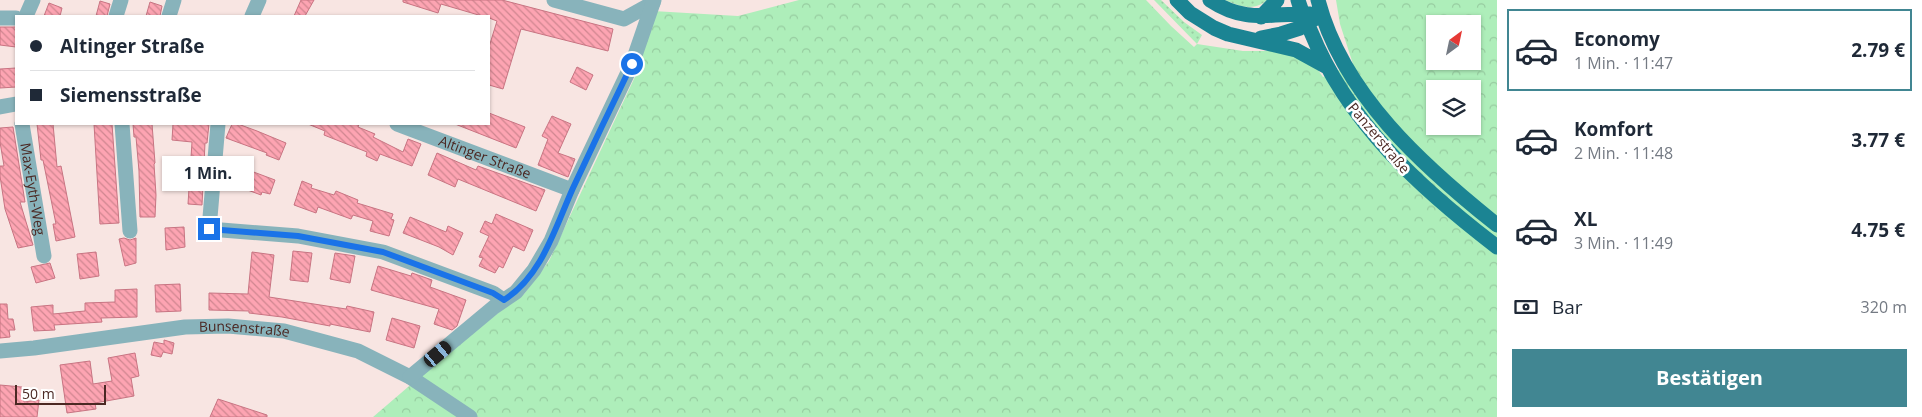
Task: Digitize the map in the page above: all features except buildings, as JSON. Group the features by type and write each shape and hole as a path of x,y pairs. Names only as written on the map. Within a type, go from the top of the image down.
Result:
{"main road":[{"path":"1177,0 1190,13 1207,25 1228,34 1296,50 1327,67"},
{"path":"1210,0 1240,14 1261,17 1302,13 1320,7"},
{"path":"1261,17 1277,0"},
{"name":"Panzerstraße","path":"1320,7 1329,33 1348,69 1370,102 1388,124 1447,184 1497,224"},
{"path":"1254,40 1281,34 1302,13"},
{"name":"Panzerstraße","path":"1302,13 1342,94 1367,128 1388,152 1432,195 1497,247"}],"street":[{"path":"26,15 33,0"},
{"path":"116,15 121,0"},
{"path":"169,15 174,0"},
{"path":"252,15 259,0"},
{"path":"554,0 624,19 653,1"},
{"path":"410,377 516,292 534,270 551,240 572,190 632,64 653,1"},
{"path":"0,18 15,18"},
{"path":"0,107 15,104"},
{"name":"Max-Eyth-Weg","path":"22,125 44,256"},
{"path":"122,125 130,231"},
{"path":"218,125 209,229 298,236 383,252 493,293 504,300"},
{"name":"Altinger Straße","path":"400,125 572,190"},
{"name":"Bunsenstraße","path":"0,351 185,327 228,326 284,331 358,351 410,377 470,417"}],"green space":[{"path":"799,0 1146,0 1194,47 1197,44 1243,51 1286,51 1318,70 1323,77 1353,64 1340,24 1336,0 1497,0 1497,417 373,417 443,357 524,294 549,261 640,66 653,11 738,16"},
{"path":"1154,0 1161,0 1184,22 1202,35 1197,44"},
{"path":"1225,0 1267,0 1257,6 1246,7"}],"route":[{"path":"209,229 298,236 383,252 493,293 504,300 516,292 534,270 551,240 572,190 632,64"}]}
